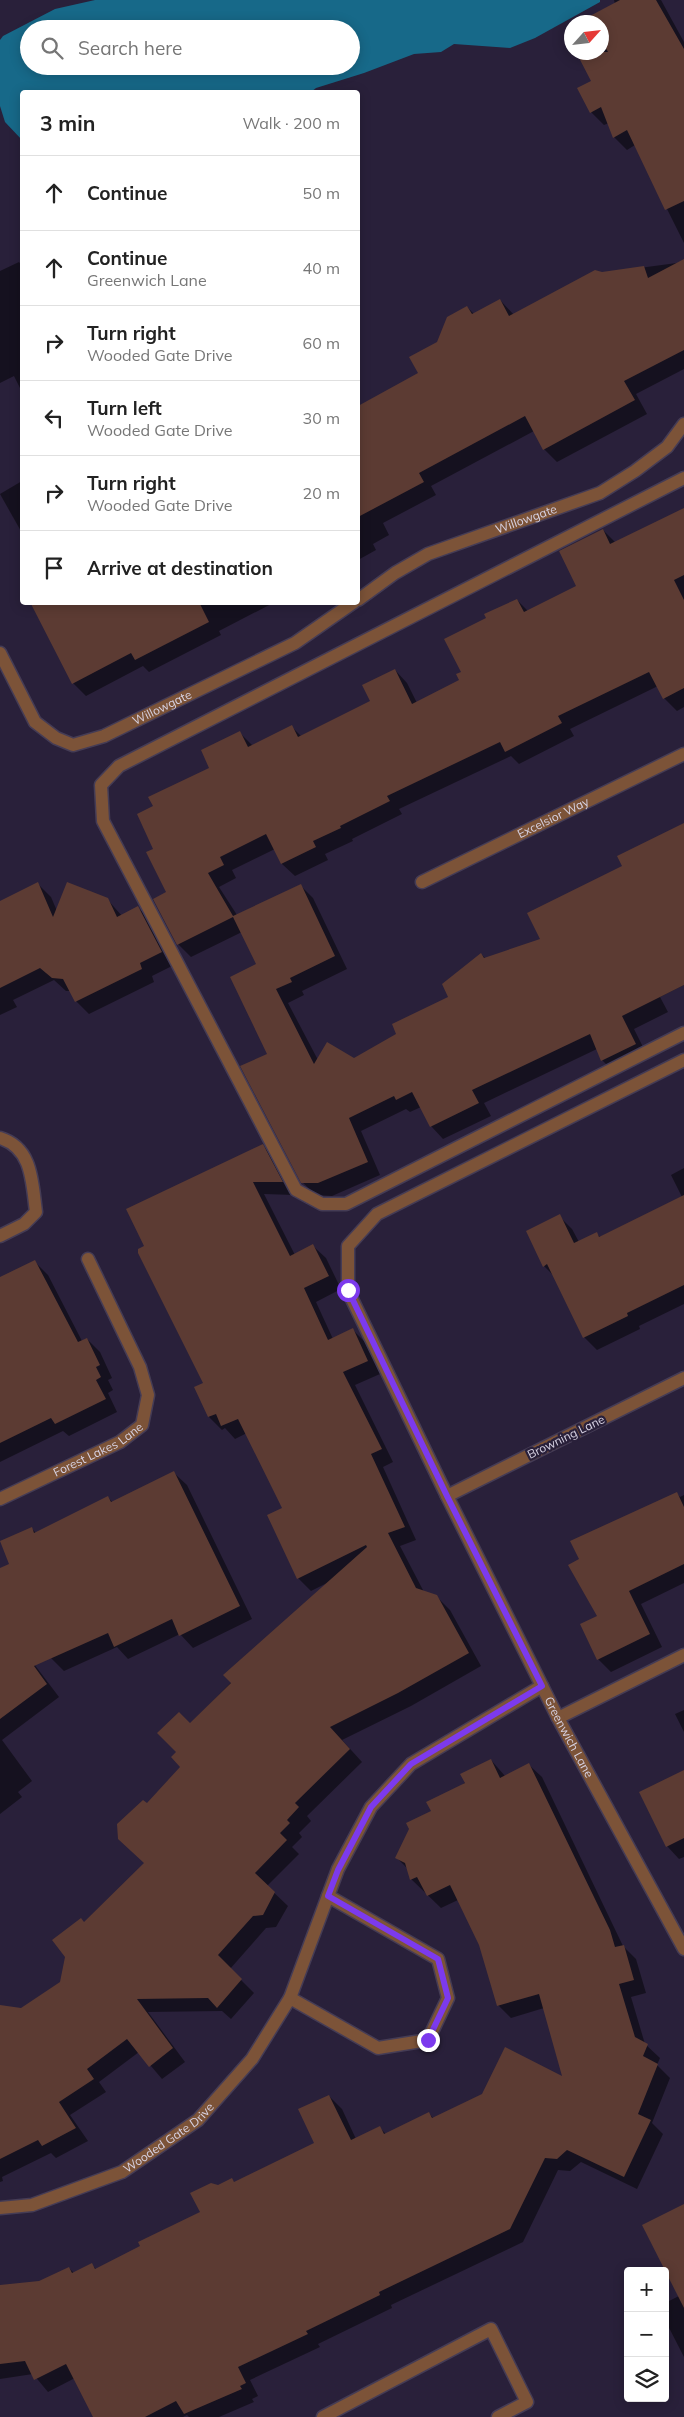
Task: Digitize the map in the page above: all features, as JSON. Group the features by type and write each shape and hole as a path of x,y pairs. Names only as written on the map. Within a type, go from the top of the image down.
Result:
{"street":[{"name":"Willowgate","path":"360,598 394,573 428,554 600,493 635,471 667,446 684,424"},
{"path":"684,478 119,766 101,786 103,821 296,1190 322,1204 346,1204 684,1033"},
{"name":"Willowgate","path":"0,653 35,722 56,738 73,745 104,736 295,643 350,605"},
{"name":"Excelsior Way","path":"422,882 684,754"},
{"name":"Greenwich Lane","path":"682,1940 558,1718 447,1496 348,1290 348,1246 377,1214 684,1060"},
{"path":"0,1138 13,1142 29,1166 36,1212 24,1224 0,1236"},
{"name":"Forest Lakes Lane","path":"0,1499 120,1442 142,1425 148,1395 140,1367 88,1259"},
{"name":"Browning Lane","path":"447,1496 684,1378"},
{"path":"558,1718 684,1655"},
{"name":"Wooded Gate Drive","path":"0,2208 32,2205 122,2172 198,2120 252,2060 290,1998 338,1870 371,1807 411,1764 542,1686"},
{"path":"290,1998 378,2048 428,2040 448,1998 438,1959 328,1896"},
{"path":"323,2417 491,2329 526,2402 498,2417"}],"water":[{"path":"95,0 600,0 600,2 577,15 564,15 564,22 535,38 510,48 454,44 441,52 414,54 360,74 360,20 34,20 55,9"},
{"path":"20,27 20,75 358,75 314,90 20,90 20,138 5,122 0,106 0,40 3,36"}],"building":[{"path":"620,0 656,0 684,49 684,201 665,210 627,130 613,138 601,107 590,113 577,88 591,81 580,60 609,60 609,15 592,15"},
{"path":"684,259 684,350 624,381 635,400 543,450 525,416 419,473 424,482 360,516 360,405 418,373 409,357 437,342 447,317 467,306 472,314 500,299 509,316 595,270 602,272 644,266 648,278"},
{"path":"684,508 684,575 674,580 684,600 684,688 663,699 649,672 558,716 562,723 505,752 500,742 387,796 390,801 313,841 316,847 281,864 266,834 220,857 224,865 208,873 233,916 301,884 335,956 290,978 292,982 276,989 314,1064 327,1042 354,1058 396,1034 392,1024 448,997 442,984 481,953 484,958 540,939 527,913 622,866 617,856 684,823 684,985 622,1016 636,1044 601,1061 590,1034 472,1090 479,1103 430,1127 412,1092 396,1100 394,1096 349,1118 368,1162 318,1183 301,1183 240,1066 267,1054 230,977 256,964 233,917 177,945 153,899 166,892 146,852 153,849 137,814 153,806 148,797 209,768 201,750 240,731 248,747 292,725 298,737 370,701 362,685 395,669 412,704 459,680 456,674 461,672 444,639 486,618 484,614 517,599 524,612 576,586 559,551 603,529 610,544"},
{"path":"32,605 200,605 209,622 135,660 131,653 72,684"},
{"path":"38,882 53,917 67,882 108,898 117,917 138,906 162,952 140,963 142,969 75,1002 63,979 52,978 40,968 0,988 0,901"},
{"path":"263,1144 283,1182 253,1182 290,1256 313,1244 329,1276 304,1288 328,1340 353,1328 368,1361 343,1372 382,1449 371,1454 405,1527 388,1533 416,1588 437,1595 469,1653 398,1693 330,1727 350,1749 295,1803 299,1807 287,1820 290,1823 280,1833 287,1840 255,1873 275,1892 263,1915 253,1916 218,1955 242,1979 217,2008 208,1998 137,1999 173,2048 149,2067 127,2039 87,2069 94,2079 59,2102 76,2128 42,2146 38,2140 0,2159 0,2005 21,2008 60,1982 65,1957 52,1940 81,1918 84,1922 144,1863 118,1839 117,1824 143,1800 147,1803 180,1767 171,1757 176,1752 157,1733 179,1712 190,1723 231,1683 223,1675 367,1547 366,1545 297,1579 267,1515 282,1508 238,1419 221,1426 216,1414 208,1417 194,1387 203,1383 138,1253 138,1249 144,1246 126,1209"},
{"path":"684,1195 684,1285 627,1313 628,1316 583,1338 547,1264 543,1267 526,1231 560,1214 574,1243 597,1232 599,1237"},
{"path":"35,1260 78,1342 87,1338 100,1365 96,1367 101,1377 96,1380 106,1399 55,1424 51,1418 0,1443 0,1277"},
{"path":"174,1471 240,1606 179,1636 172,1619 114,1647 108,1633 34,1666 47,1684 0,1719 0,1568 9,1564 0,1541 32,1527 34,1533 108,1496 111,1502"},
{"path":"677,1492 684,1507 684,1564 629,1591 650,1634 597,1660 580,1624 597,1616 568,1565 579,1559 570,1541"},
{"path":"491,1759 500,1778 529,1763 610,1930 615,1947 624,1945 634,1980 619,1984 635,2037 648,2044 643,2056 658,2064 638,2114 651,2120 624,2177 567,2150 557,2159 545,2158 510,2229 379,2292 380,2295 306,2331 308,2334 238,2367 246,2383 240,2386 242,2389 184,2414 176,2401 145,2417 93,2417 66,2364 34,2380 25,2361 0,2364 0,2285 39,2281 69,2267 72,2273 92,2263 95,2269 140,2246 138,2242 200,2212 190,2193 211,2183 218,2185 232,2178 234,2182 314,2143 298,2109 329,2095 351,2140 380,2126 384,2134 429,2112 432,2118 482,2094 505,2047 562,2076 539,1994 497,2006 479,1945 450,1885 427,1896 417,1877 410,1880 405,1863 395,1858 409,1829 406,1823 431,1811 426,1802 465,1783 460,1774"},
{"path":"684,1770 684,1838 666,1847 639,1792"},
{"path":"684,2204 684,2308 669,2278 669,2267 663,2267 642,2225"}],"route":[{"path":"348,1290 447,1496 542,1686 411,1764 371,1807 338,1870 328,1896 438,1959 448,1998 428,2040"}]}
